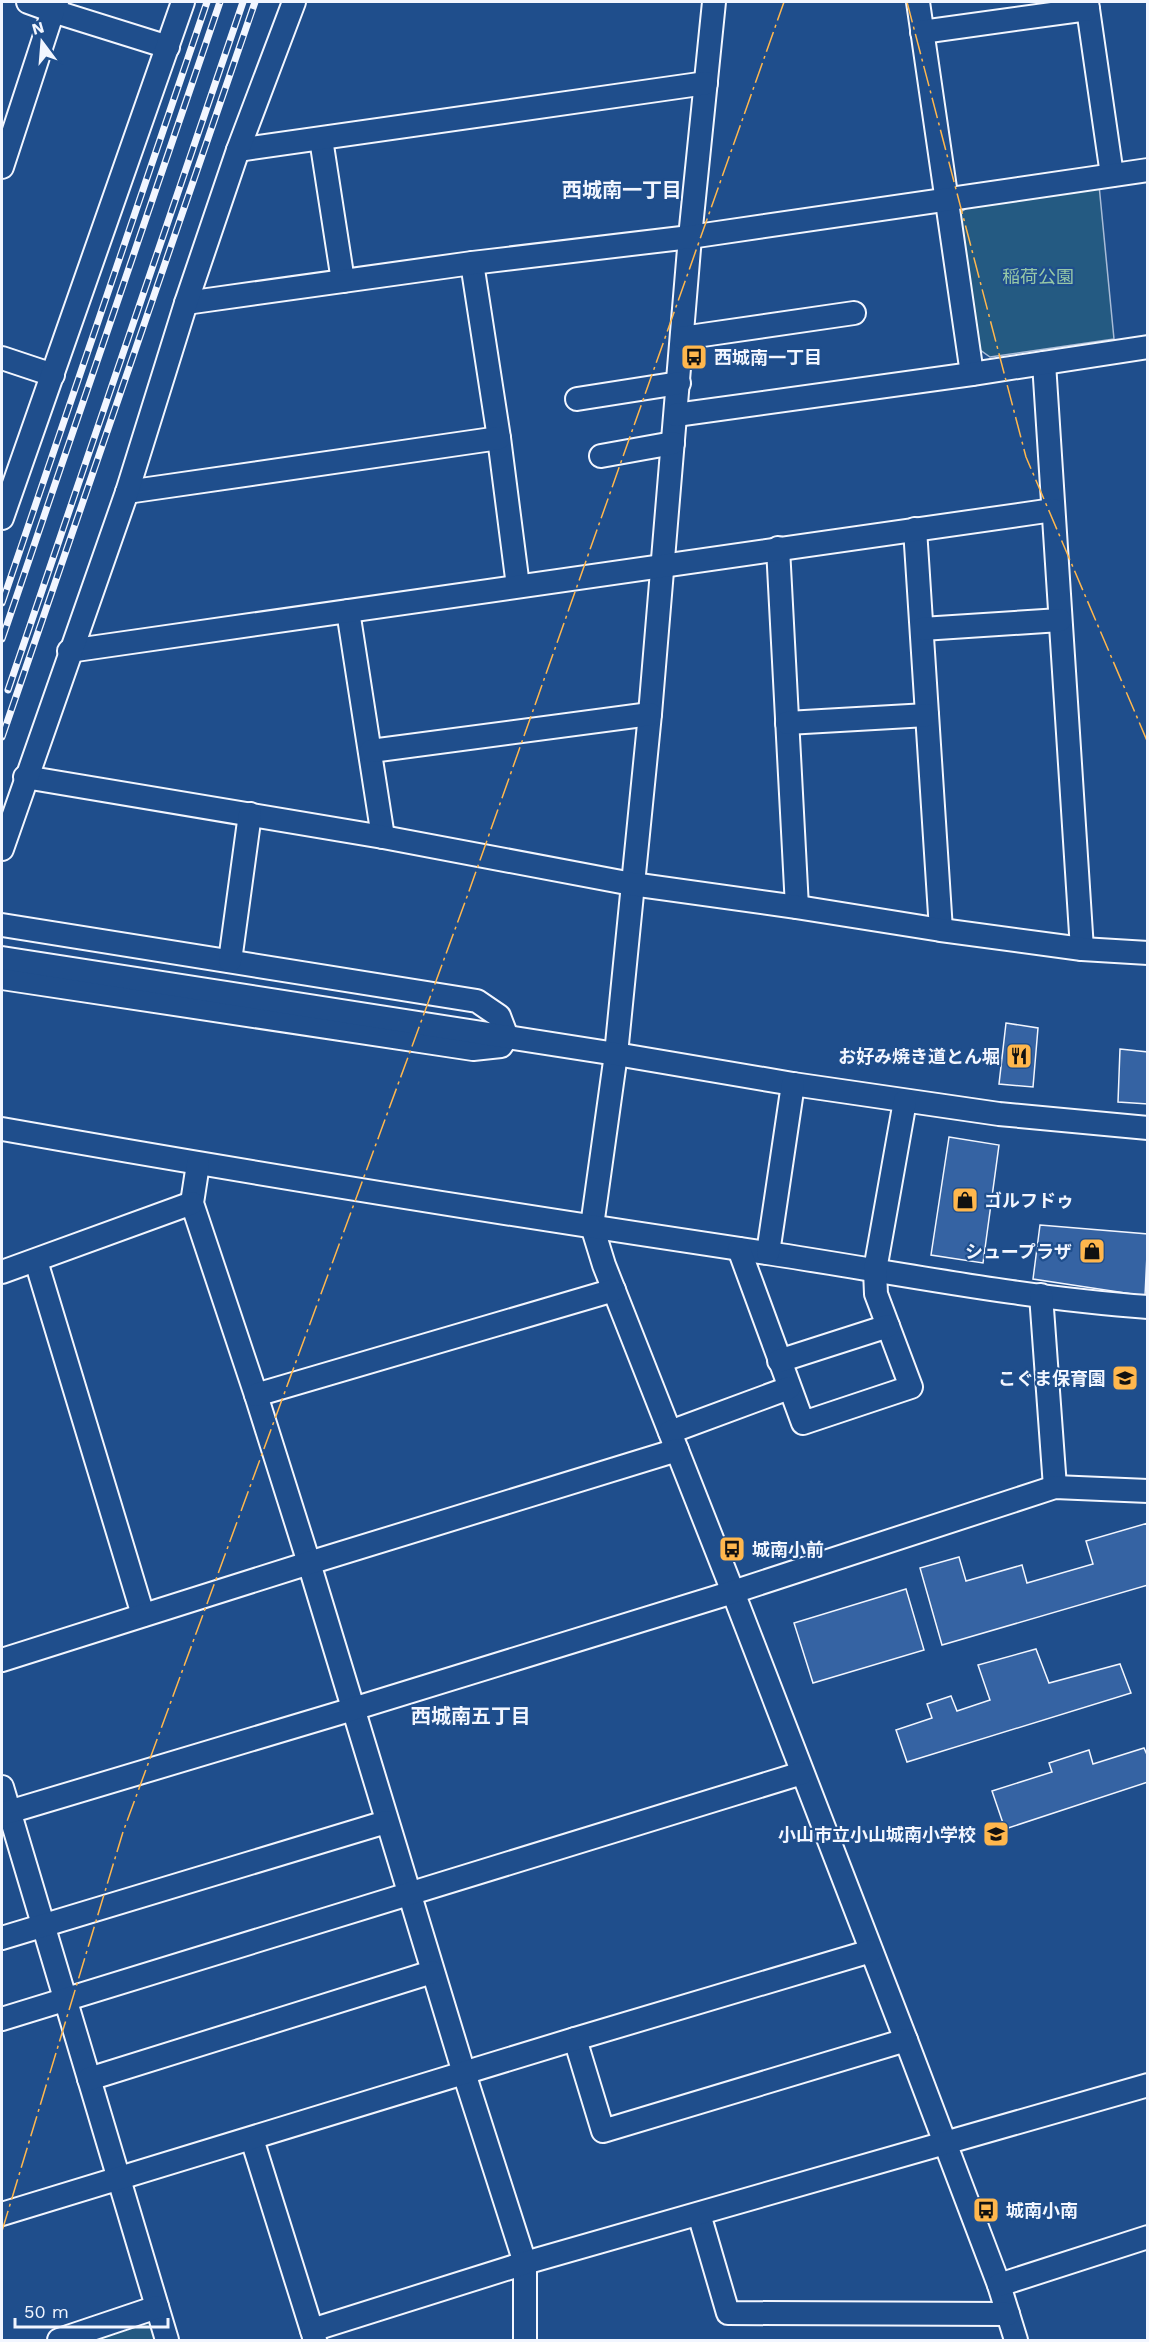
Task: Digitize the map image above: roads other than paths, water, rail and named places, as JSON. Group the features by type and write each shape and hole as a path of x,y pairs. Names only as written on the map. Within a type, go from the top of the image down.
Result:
{"street":[{"path":"28,2 55,6 168,47"},
{"path":"2,518 183,2"},
{"path":"2,849 69,651 127,492 186,303 238,150 294,2"},
{"path":"714,2 690,237 650,714 616,1054 592,1226 614,1290 734,1592 946,2144 999,2285 1016,2340"},
{"path":"918,2 972,374"},
{"path":"922,32 1088,5 1112,175"},
{"path":"2,167 55,6"},
{"path":"238,150 706,83"},
{"path":"321,139 343,281"},
{"path":"186,303 472,263 690,237 1148,170"},
{"path":"472,263 499,438 518,586"},
{"path":"682,338 854,313"},
{"path":"676,415 972,374 1137,348"},
{"path":"2,358 53,375"},
{"path":"1044,363 1082,949"},
{"path":"577,399 679,383"},
{"path":"127,492 499,438"},
{"path":"602,456 673,442"},
{"path":"69,651 1053,510"},
{"path":"915,529 941,930"},
{"path":"777,548 797,907"},
{"path":"348,611 383,837"},
{"path":"922,629 1060,620"},
{"path":"371,751 650,714"},
{"path":"787,723 927,715"},
{"path":"25,777 383,837 632,884 1082,949 1148,953"},
{"path":"230,962 250,814"},
{"path":"2,925 477,1001 499,1016 507,1037"},
{"path":"2,958 905,1101 999,1114 1148,1128"},
{"path":"2,978 473,1049 501,1046 507,1037"},
{"path":"768,1253 793,1084"},
{"path":"739,1249 803,1423 911,1387 876,1294 875,1270 905,1101"},
{"path":"2,1129 198,1164 739,1249 1041,1295 1148,1307"},
{"path":"198,1164 192,1203 309,1563 432,1972 525,2263 525,2340"},
{"path":"2,1272 192,1203"},
{"path":"36,1261 143,1615"},
{"path":"256,1395 614,1290"},
{"path":"1041,1295 1055,1487"},
{"path":"779,1361 888,1326"},
{"path":"2,1660 309,1563 674,1441 789,1388"},
{"path":"5,1813 734,1592 1055,1487 1148,1491"},
{"path":"2,2019 802,1773"},
{"path":"2,1787 5,1813 44,1925 117,2178 167,2340"},
{"path":"2,1938 386,1822"},
{"path":"2,2214 871,1951"},
{"path":"89,2079 432,1972"},
{"path":"575,2039 603,2131 906,2040"},
{"path":"252,2139 314,2335 525,2263 1148,2085"},
{"path":"699,2214 728,2313 1008,2314"},
{"path":"999,2285 1148,2237"},
{"path":"59,2340 157,2307"}],"railway":[{"path":"2,603 207,2"},
{"path":"2,639 220,2"},
{"path":"8,690 243,2"},
{"path":"2,737 255,2"}],"place":[{"name":"西城南一丁目","path":"694,357"},
{"name":"お好み焼き道とん堀","path":"1019,1056"},
{"name":"ゴルフドゥ","path":"965,1200"},
{"name":"シュープラザ","path":"1092,1251"},
{"name":"こぐま保育園","path":"1125,1378"},
{"name":"城南小前","path":"732,1549"},
{"name":"小山市立小山城南小学校","path":"996,1834"},
{"name":"城南小南","path":"986,2210"}],"district":[{"name":"西城南一丁目","path":"622,190"},
{"name":"西城南五丁目","path":"471,1716"}],"park label":[{"name":"稲荷公園","path":"1038,276"}]}
